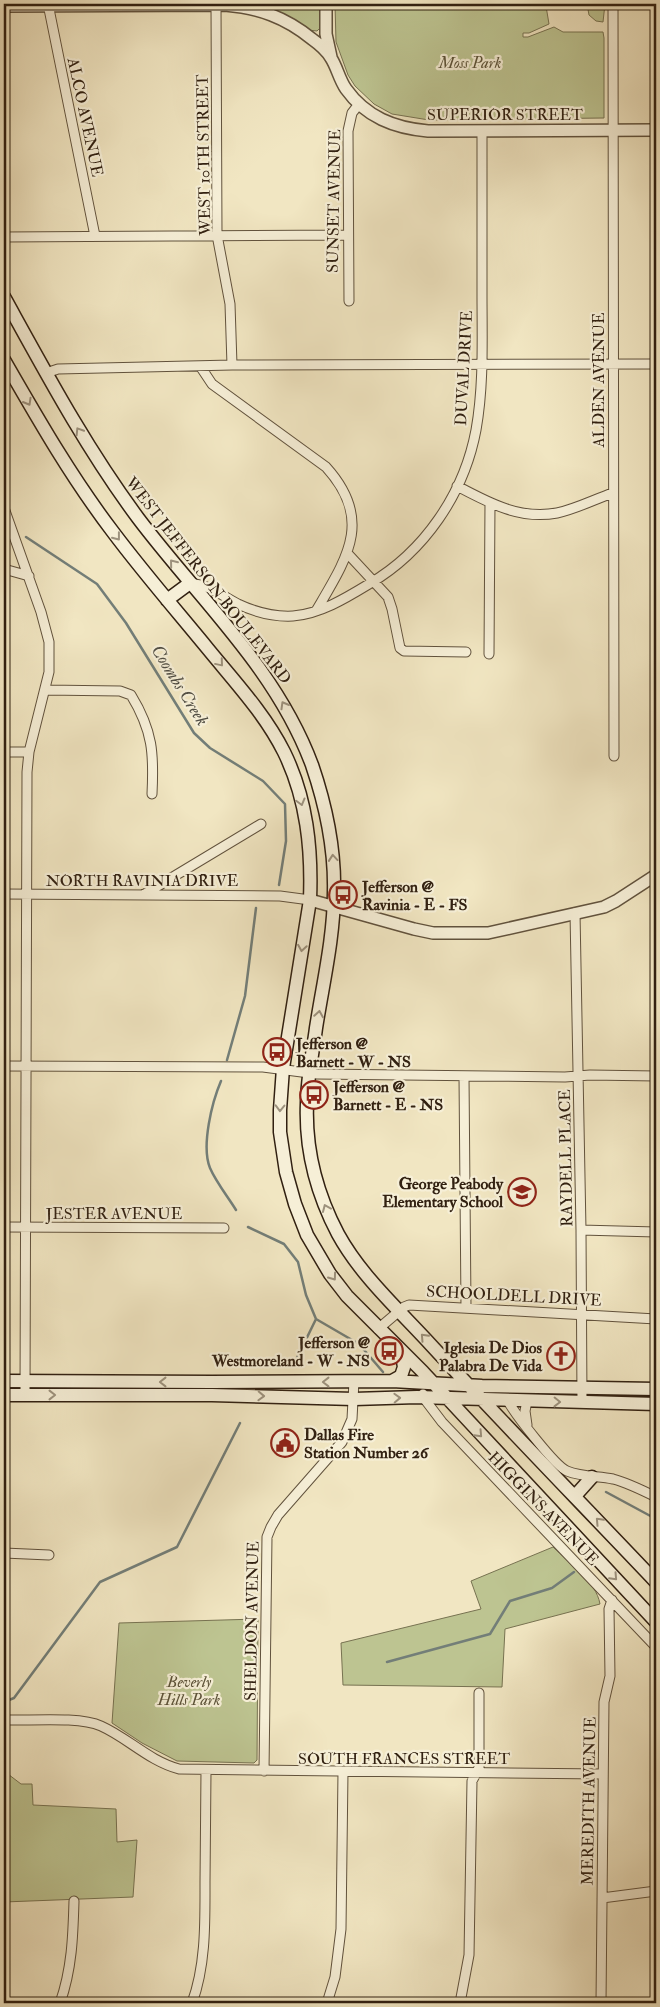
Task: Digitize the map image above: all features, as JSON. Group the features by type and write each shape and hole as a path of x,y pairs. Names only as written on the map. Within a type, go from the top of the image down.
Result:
{"main road":[{"name":"WEST JEFFERSON BOULEVARD","path":"4,297 72,419 109,478 156,542 238,640 271,684 290,716 304,746 322,796 331,838 334,870 334,907 309,1073 306,1105 308,1133 316,1182 326,1207 347,1248 378,1288 481,1400 656,1582"},
{"path":"4,360 52,443 112,530 259,711 284,754 298,789 310,839 310,900 283,1068 280,1132 286,1172 299,1216 307,1235 330,1274 347,1296 401,1350 428,1383 445,1398 656,1622"},
{"path":"167,600 190,583"},
{"path":"392,1381 401,1376 404,1367 401,1350"},
{"path":"4,1381 212,1389 354,1399 445,1398 656,1404"},
{"path":"4,1395 212,1389 354,1381 392,1381 469,1386 656,1389"},
{"path":"575,1496 592,1476"}],"street":[{"path":"326,4 326,34 332,58"},
{"name":"ALDEN AVENUE","path":"613,4 614,756"},
{"name":"ALCO AVENUE","path":"48,5 95,236"},
{"path":"4,6 216,5 259,10 278,16 308,35 332,58"},
{"name":"WEST 10TH STREET","path":"216,5 217,235 230,304 232,365"},
{"path":"308,35 326,34"},
{"name":"SUPERIOR STREET","path":"332,58 346,88 359,104 380,119 405,128 428,131 656,130"},
{"name":"SUNSET AVENUE","path":"349,301 348,131 352,113 359,104"},
{"name":"DUVAL DRIVE","path":"190,583 205,585 238,604 254,611 274,616 294,616 316,611 345,599 394,568 419,545 435,524 457,486 476,432 482,365 482,131"},
{"path":"4,237 348,236"},
{"path":"46,373 58,369 232,365 656,364"},
{"path":"200,366 212,384 326,467 338,480 348,500 353,529 348,554 316,611"},
{"path":"457,486 490,503 517,513 545,514 571,509 613,492"},
{"path":"489,654 490,503"},
{"path":"4,508 46,627 50,658 46,690 29,752 27,772 25,1395"},
{"path":"348,554 388,597 400,648 404,651 466,652"},
{"path":"4,569 29,576"},
{"path":"46,690 120,691 130,695 146,726 152,745 154,765 152,794"},
{"path":"4,752 29,752"},
{"path":"143,896 261,824"},
{"path":"310,900 374,916 414,929 433,932 488,933 591,911 610,904 656,875"},
{"name":"NORTH RAVINIA DRIVE","path":"4,894 280,896 310,900"},
{"name":"RAYDELL PLACE","path":"575,913 582,1402"},
{"path":"4,1066 283,1068 309,1073 464,1076 656,1076"},
{"path":"464,1076 466,1307"},
{"name":"JESTER AVENUE","path":"4,1227 224,1228"},
{"path":"581,1230 656,1232"},
{"name":"SCHOOLDELL DRIVE","path":"378,1328 409,1305 656,1319"},
{"name":"SHELDON AVENUE","path":"264,1771 267,1537 278,1515 342,1442 352,1419 354,1381"},
{"path":"423,1398 428,1383"},
{"name":"HIGGINS AVENUE","path":"423,1398 442,1422 480,1463 656,1647"},
{"path":"508,1401 518,1419 526,1425 557,1464 565,1470 575,1474 626,1483 656,1497"},
{"path":"526,1425 525,1412 527,1401"},
{"path":"4,1553 49,1555"},
{"name":"MEREDITH AVENUE","path":"601,2003 602,1774 604,1702 610,1676 609,1609 612,1600"},
{"path":"460,2003 469,1955 472,1781 479,1768 479,1694"},
{"name":"SOUTH FRANCES STREET","path":"4,1720 92,1723 101,1726 169,1766 179,1769 206,1771 602,1774"},
{"path":"192,2003 202,1963 204,1939 206,1771"},
{"path":"327,2003 340,1955 343,1772"},
{"path":"602,1898 656,1891"},
{"path":"60,2003 69,1973 73,1948 74,1901"}],"green space":[{"path":"248,4 321,4 321,27 317,31 308,30"},
{"name":"Moss Park","path":"335,4 544,4 549,24 529,33 523,33 523,37 528,37 554,27 563,32 603,32 604,118 429,120 392,114 374,104 355,86 348,75 336,42"},
{"path":"587,4 605,4 603,22 596,21 589,15"},
{"path":"553,1547 588,1580 600,1604 505,1629 502,1687 343,1685 341,1643 481,1609 471,1581"},
{"name":"Beverly Hills Park","path":"258,1619 257,1760 254,1763 177,1761 142,1743 112,1723 119,1623"},
{"path":"4,1771 21,1784 32,1784 33,1805 116,1809 117,1842 137,1840 133,1897 4,1902"}],"waterway":[{"name":"Coombs Creek","path":"26,537 97,584 126,623 194,733 210,748 263,781 285,804 286,841 279,885"},
{"name":"Coombs Creek","path":"227,1060 245,996 256,908"},
{"name":"Coombs Creek","path":"221,1081 214,1100 209,1124 207,1136 208,1159 215,1179 236,1210"},
{"name":"Coombs Creek","path":"248,1227 284,1244 298,1262 306,1295 316,1319 359,1344 383,1372"},
{"path":"295,1362 316,1319"},
{"path":"4,1702 14,1698 100,1582 177,1547 240,1423"},
{"name":"Coombs Creek","path":"606,1492 656,1519"},
{"path":"387,1662 490,1634 510,1601 552,1588 574,1572"}],"place":[{"name":"Jefferson @ Ravinia - E - FS","path":"343,895"},
{"name":"Jefferson @ Barnett - W - NS","path":"277,1052"},
{"name":"Jefferson @ Barnett - E - NS","path":"314,1095"},
{"name":"George Peabody Elementary School","path":"522,1192"},
{"name":"Jefferson @ Westmoreland - W - NS","path":"389,1351"},
{"name":"Iglesia De Dios Palabra De Vida","path":"561,1356"},
{"name":"Dallas Fire Station Number 26","path":"285,1443"}]}
